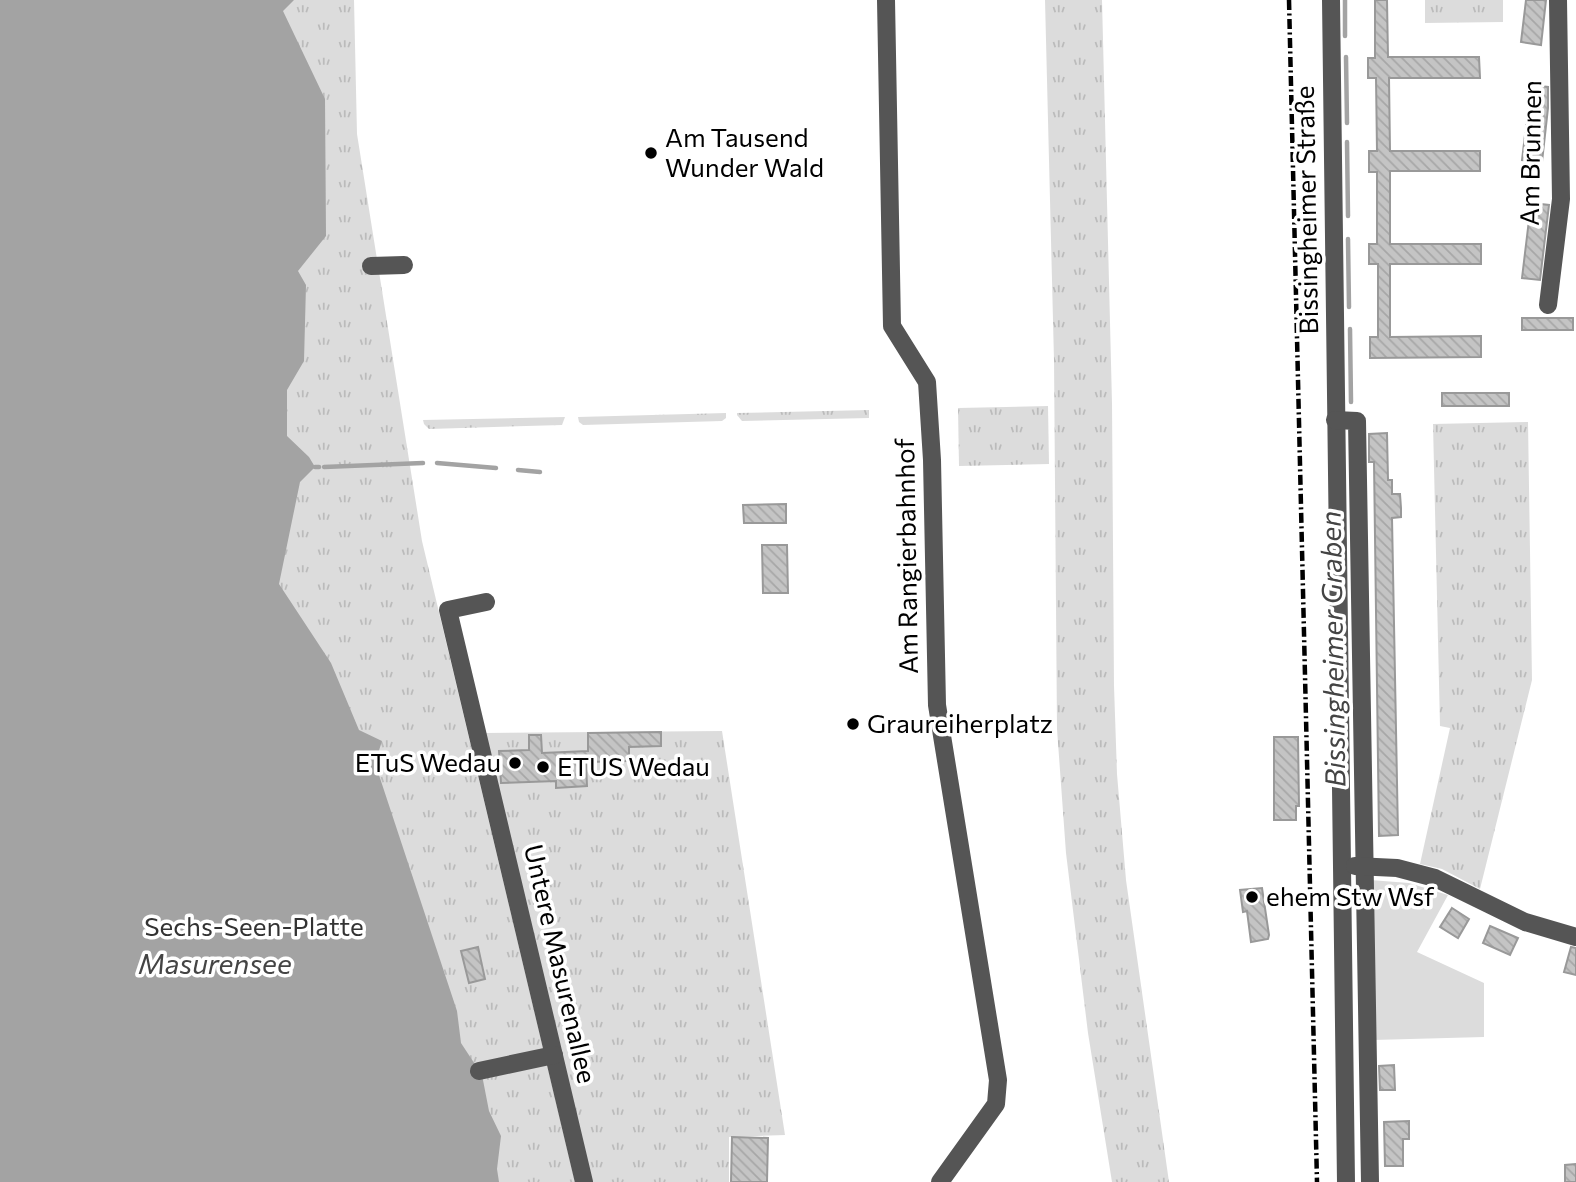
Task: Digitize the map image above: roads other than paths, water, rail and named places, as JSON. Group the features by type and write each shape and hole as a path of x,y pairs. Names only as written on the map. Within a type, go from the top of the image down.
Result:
{"street":[{"name":"Am Rangierbahnhof","path":"886,0 892,327 928,382 937,705 998,1080 996,1104 940,1182"},
{"name":"Bissingheimer Straße","path":"1331,0 1346,1182"},
{"name":"Am Brunnen","path":"1548,305 1561,199 1558,0"},
{"path":"371,266 404,265"},
{"path":"1335,420 1357,421 1370,1182"},
{"name":"Untere Masurenallee","path":"486,603 448,610 584,1182"},
{"path":"1342,865 1397,869 1435,878 1525,922 1576,937"},
{"path":"479,1071 554,1055"}],"water":[{"name":"Masurensee","path":"0,0 294,0 283,11 325,99 326,236 298,271 306,285 304,361 287,390 287,436 309,457 315,467 300,482 279,584 331,663 359,730 382,741 375,763 457,1011 461,1043 482,1075 489,1111 501,1136 497,1169 499,1182 0,1182"}],"waterway":[{"name":"Bissingheimer Graben","path":"1345,0 1345,36"},
{"name":"Bissingheimer Graben","path":"1346,57 1347,123"},
{"name":"Bissingheimer Graben","path":"1347,142 1348,216"},
{"name":"Bissingheimer Graben","path":"1348,239 1349,307"},
{"name":"Bissingheimer Graben","path":"1350,329 1351,402"},
{"path":"324,467 423,463"},
{"path":"437,463 496,468"},
{"path":"518,470 540,472"}],"railway":[{"path":"1289,0 1317,1182"}],"place":[{"name":"Am Tausend Wunder Wald","path":"651,153"},
{"name":"Graureiherplatz","path":"853,724"},
{"name":"ETuS Wedau","path":"515,763"},
{"name":"ETUS Wedau","path":"543,767"},
{"name":"ehem Stw Wsf","path":"1252,897"}],"park label":[{"name":"Sechs-Seen-Platte","path":"254,927"}]}
